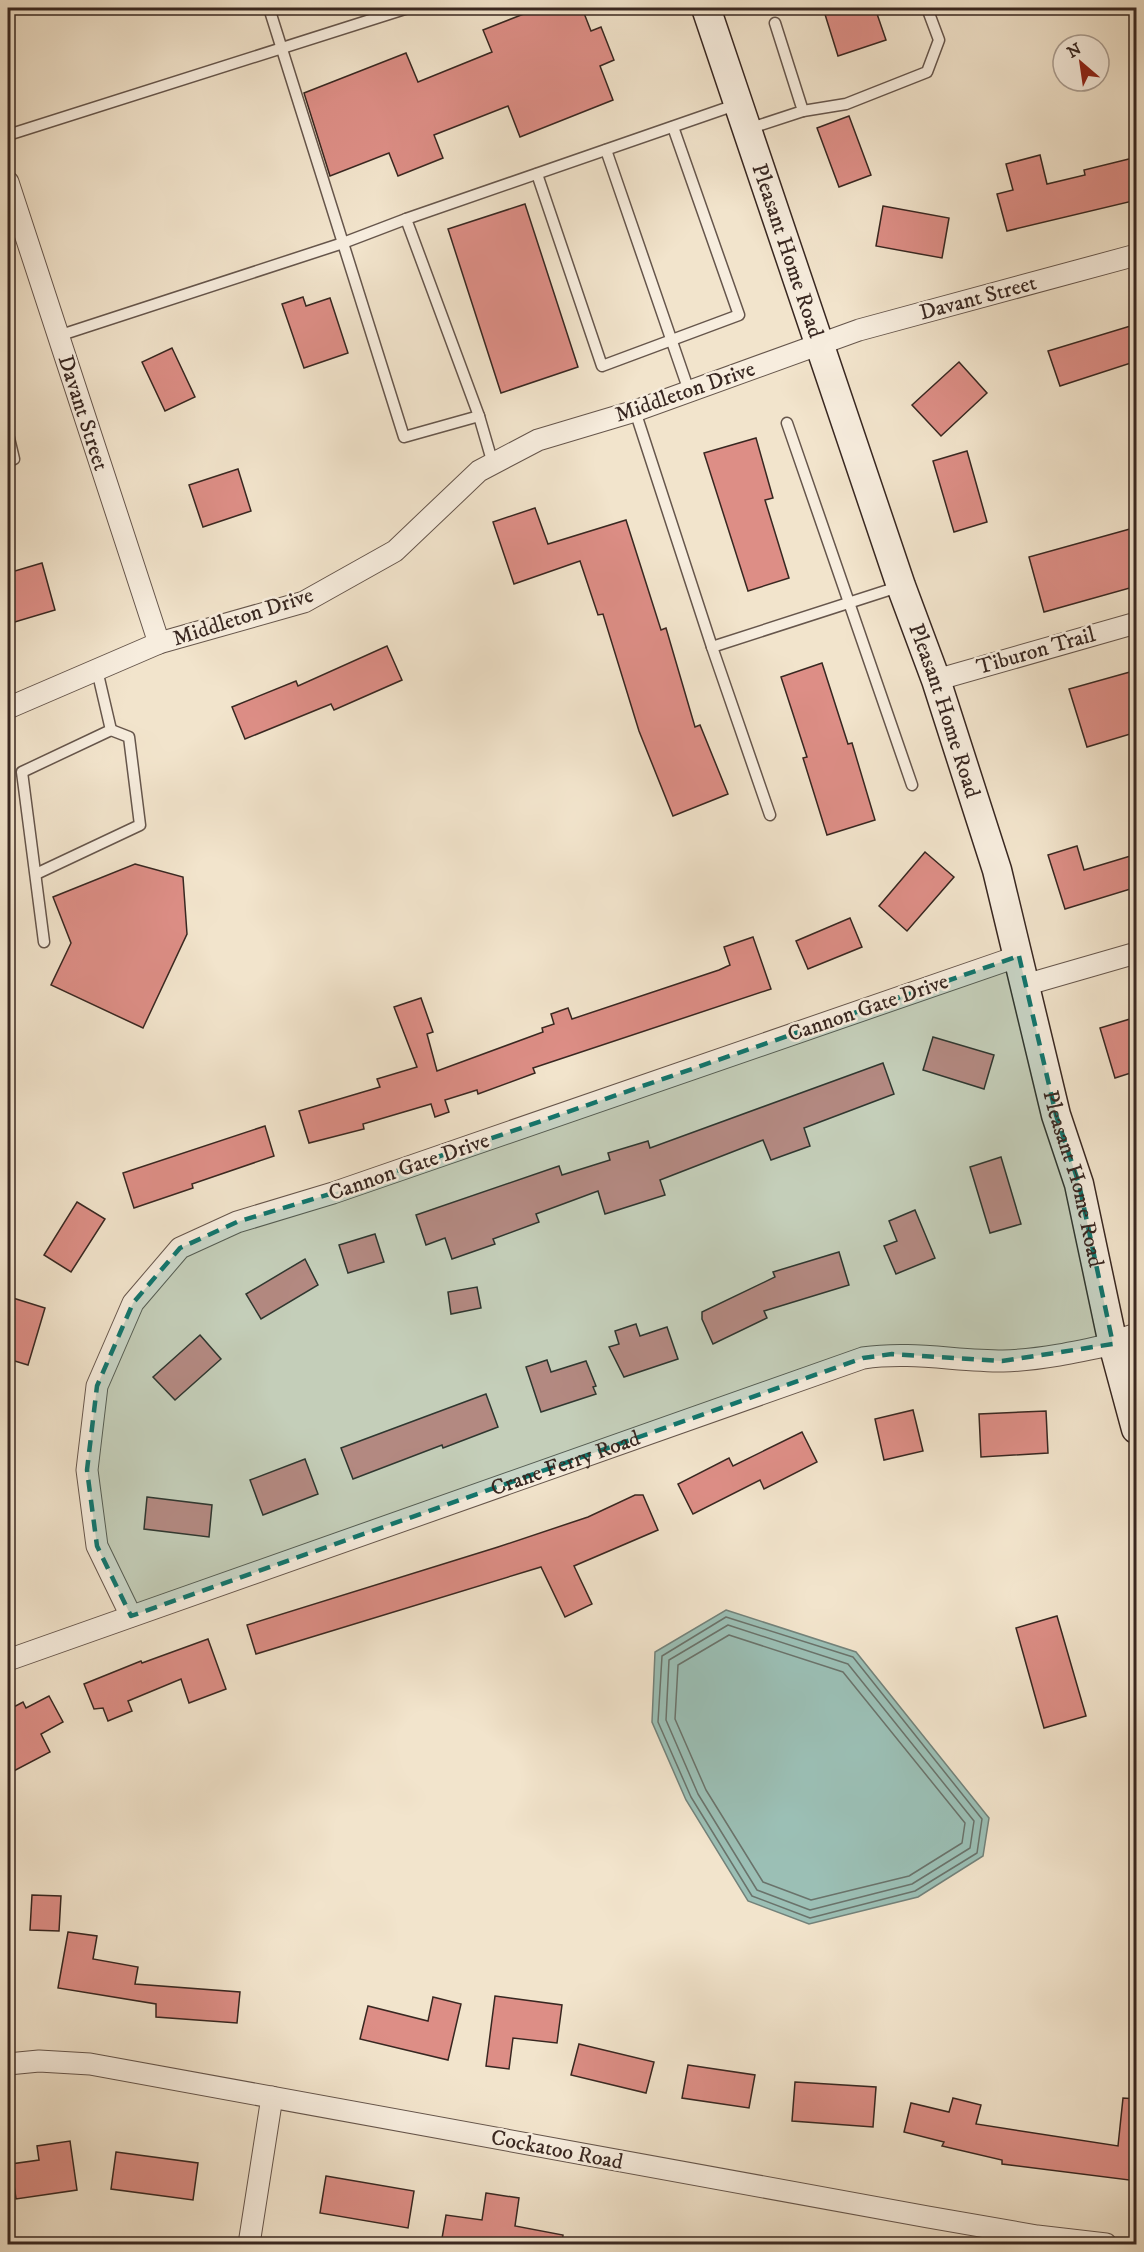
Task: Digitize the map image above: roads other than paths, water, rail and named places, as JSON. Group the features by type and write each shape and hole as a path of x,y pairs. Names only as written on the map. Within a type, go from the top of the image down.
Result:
{"main road":[{"name":"Pleasant Home Road","path":"706,8 936,680 997,870 1056,1115 1079,1184 1125,1341 1137,1429"}],"street":[{"name":"Davant Street","path":"8,182 159,643"},
{"name":"Davant Street","path":"821,344 859,330 1137,255"},
{"name":"Middleton Drive","path":"8,708 159,643 304,602 395,551 479,471 537,440 635,411 821,344"},
{"name":"Tiburon Trail","path":"936,680 1137,623"},
{"path":"1025,985 1137,953"},
{"name":"Cannon Gate Drive","path":"132,1616 97,1546 87,1470 97,1386 133,1303 180,1248 237,1222 333,1193 1019,956"},
{"name":"Crane Ferry Road","path":"8,1660 863,1358 892,1354 1002,1361 1041,1357 1125,1341"},
{"name":"Cockatoo Road","path":"8,2064 39,2061 90,2064 928,2217 1037,2236 1106,2244"},
{"path":"249,2244 272,2097"}],"lane":[{"path":"269,8 404,437 479,416"},
{"path":"8,135 408,8"},
{"path":"58,336 343,243 673,127 846,104 927,72 939,40 927,8"},
{"path":"775,23 803,111"},
{"path":"537,174 602,366 672,342 739,315 673,127"},
{"path":"606,150 689,392"},
{"path":"406,219 479,416 493,464"},
{"path":"635,411 770,815"},
{"path":"787,423 912,785"},
{"path":"8,434 14,459 8,461"},
{"path":"712,647 902,586"},
{"path":"97,670 111,730"},
{"path":"36,874 140,825 129,737 111,730 22,772 44,942"}],"water":[{"path":"726,1610 856,1652 989,1818 983,1856 918,1897 809,1924 748,1901 686,1800 652,1722 655,1652"}]}
